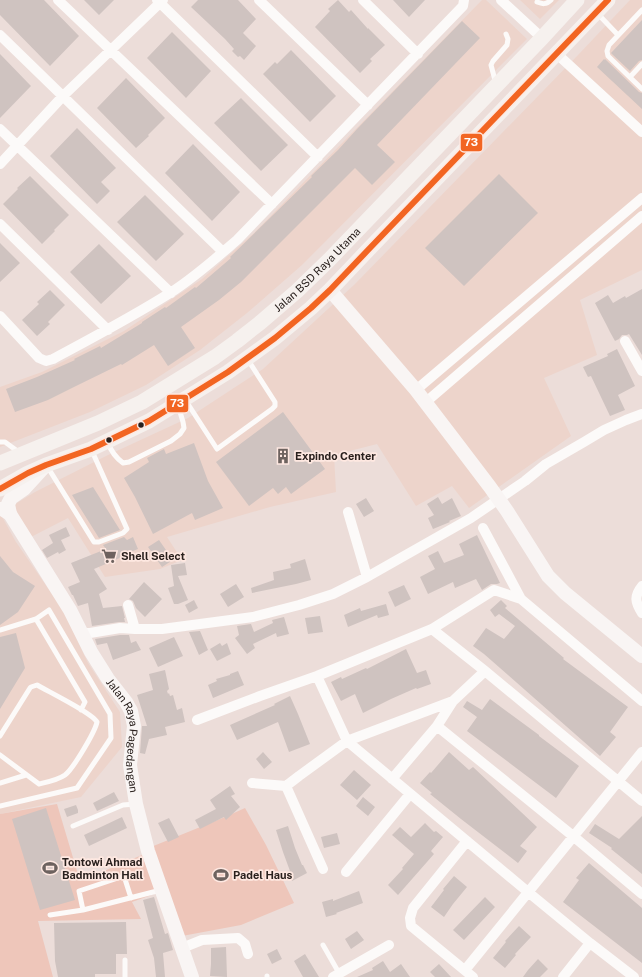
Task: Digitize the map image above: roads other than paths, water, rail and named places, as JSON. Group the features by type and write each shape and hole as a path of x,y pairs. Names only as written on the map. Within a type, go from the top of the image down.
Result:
{"main road":[{"name":"Jalan BSD Raya Utama","path":"0,463 98,423 142,402 215,357 262,322 329,260 577,0"},
{"name":"Jalan BSD Raya Utama","path":"0,489 28,473 91,448 149,421 247,359 275,338 330,290 608,0"},
{"path":"262,322 275,338"}],"street":[{"path":"58,0 272,204"},
{"path":"259,0 368,105"},
{"path":"363,0 418,54"},
{"path":"0,316 39,358 46,361 53,360 108,330 170,293 202,270 236,240 418,54 463,6 464,0"},
{"path":"501,0 542,38"},
{"path":"0,164 63,96 160,1 318,157"},
{"path":"0,34 223,252"},
{"path":"557,54 642,132"},
{"path":"0,129 170,293"},
{"path":"416,390 642,198"},
{"path":"426,402 642,216"},
{"path":"0,224 108,330"},
{"path":"330,290 426,402 490,487 548,576 565,593 642,656"},
{"path":"625,341 642,371"},
{"path":"82,633 120,628 162,629 253,617 333,594 367,577 471,518 525,481 546,464 604,430 642,414"},
{"path":"5,512 11,498 24,489 46,465"},
{"name":"Jalan Raya Pagedangan","path":"5,512 70,610 91,652 131,711 134,726 130,765 136,804 148,851 192,977"},
{"path":"348,512 367,577"},
{"path":"483,528 521,600"},
{"path":"642,586 637,593 636,604 642,613"},
{"path":"197,720 317,676 432,629 494,590 521,600 642,701"},
{"path":"128,604 135,629"},
{"path":"432,629 642,801"},
{"path":"392,778 437,726 453,701 485,671"},
{"path":"317,676 347,741 590,943 634,977"},
{"path":"252,783 286,786 347,741 453,701"},
{"path":"437,726 642,894"},
{"path":"465,970 642,752"},
{"path":"286,786 323,869"},
{"path":"346,872 410,794"},
{"path":"466,841 413,908 410,918 411,926 474,977"},
{"path":"182,948 202,940 238,938 245,944 248,954"},
{"path":"563,977 590,943"},
{"path":"336,975 389,945"}],"lane":[{"path":"537,2 543,4 551,0"},
{"path":"642,10 609,45 607,51 608,56 642,89"},
{"path":"596,13 618,35"},
{"path":"496,86 491,65 507,45 508,39 506,34"},
{"path":"630,77 642,64"},
{"path":"181,401 217,449 275,406 275,402 247,359"},
{"path":"107,441 116,458 123,463 129,462 171,441 180,434 184,428 181,401"},
{"path":"0,442 4,442 21,454"},
{"path":"46,465 94,542 99,542 123,533 126,529 91,448"},
{"path":"0,630 36,619 49,610 110,714 111,738 77,788 0,806"},
{"path":"36,619 85,702 81,710"},
{"path":"0,736 30,688 35,685 81,710 97,722 89,740 70,770 64,776 56,780 39,784 0,755"},
{"path":"0,783 26,775"},
{"path":"73,826 123,805 136,804"},
{"path":"83,910 79,891 124,876 131,898"},
{"path":"50,915 83,910 162,889"},
{"path":"323,945 336,975"},
{"path":"125,960 125,977"}],"place":[{"name":"Expindo Center","path":"283,456"},
{"name":"Shell Select","path":"109,556"},
{"name":"Tontowi Ahmad Badminton Hall","path":"50,868"},
{"name":"Padel Haus","path":"221,875"}]}
